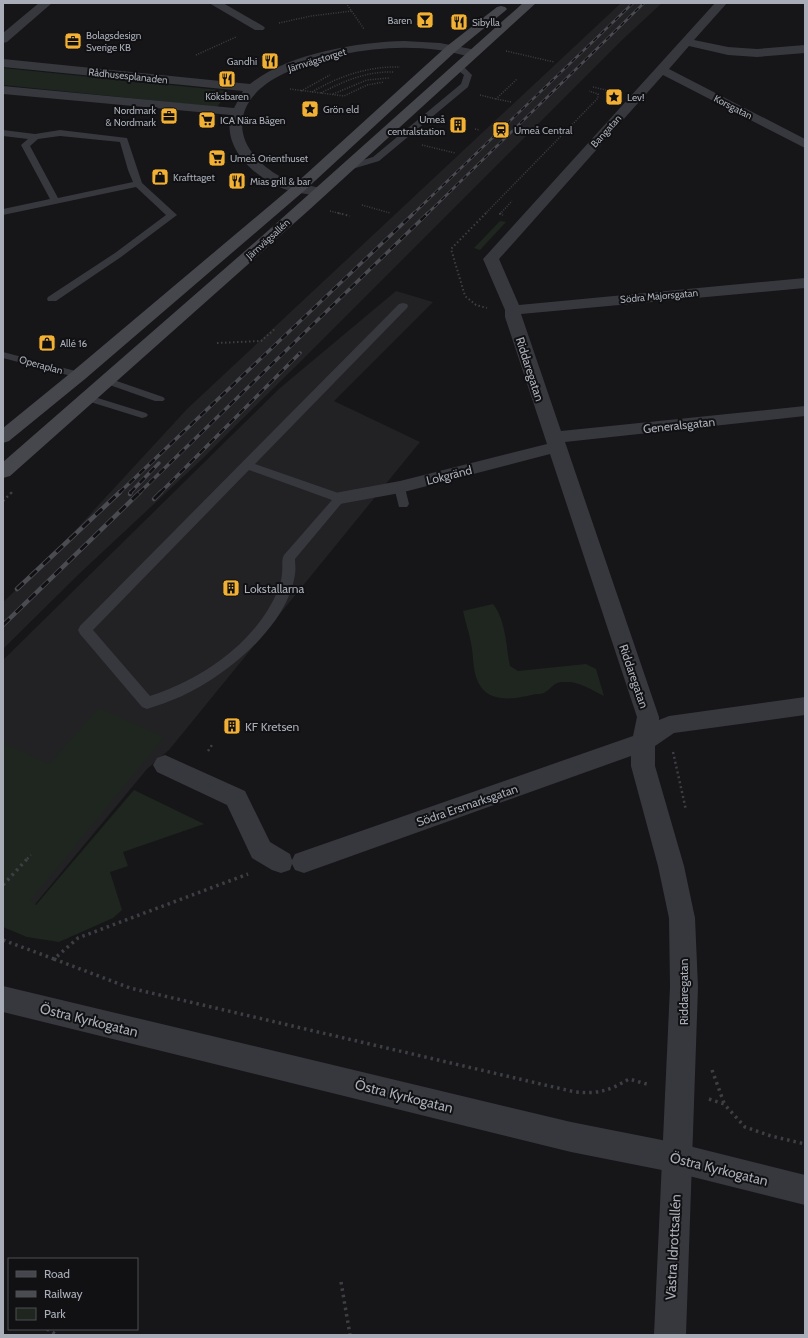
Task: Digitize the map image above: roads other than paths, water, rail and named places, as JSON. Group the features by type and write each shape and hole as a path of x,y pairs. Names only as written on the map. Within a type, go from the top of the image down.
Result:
{"main road":[{"name":"Järnvägsallén","path":"3,437 79,375 299,188 451,49 509,3"},
{"name":"Järnvägsallén","path":"3,472 311,206 320,192 472,53 530,3"}],"street":[{"path":"3,40 46,3"},
{"path":"215,3 259,28"},
{"name":"Bangatan","path":"490,259 721,3"},
{"path":"686,42 728,51 757,52 805,49"},
{"name":"Järnvägstorget","path":"320,192 288,185 272,176 258,167 238,144 235,128 238,112 243,101 253,88 270,76 295,65 348,50 395,44 437,46 472,53"},
{"name":"Rådhusesplanaden","path":"3,63 253,88"},
{"name":"Korsgatan","path":"662,70 805,144"},
{"path":"3,90 238,112"},
{"name":"Riddaregatan","path":"490,259 513,310 513,317 648,717 643,742 643,766 671,866 682,918 684,987 677,1158"},
{"name":"Södra Majorsgatan","path":"513,310 805,283"},
{"name":"Generalsgatan","path":"555,443 805,411"},
{"name":"Lokgränd","path":"340,498 402,496 555,443"},
{"name":"Södra Ersmarksgatan","path":"165,765 236,798 260,850 292,862 643,742 669,725 805,706"},
{"name":"Östra Kyrkogatan","path":"3,999 571,1137 677,1158 805,1190"},
{"name":"Västra Idrottsallén","path":"670,1335 672,1241 677,1158"}],"lane":[{"path":"3,133 35,136 60,133 124,140 132,170 138,184 172,215 118,255 52,299"},
{"path":"35,136 25,145 55,200"},
{"path":"3,212 138,184"},
{"path":"246,465 340,498 289,558 289,574 286,589 274,612 252,640 228,661 201,680 176,693 147,703 85,630 246,465 403,306"},
{"name":"Operaplan","path":"3,355 79,375"},
{"path":"108,381 159,398"},
{"path":"88,398 142,415"}],"railway":[{"path":"413,214 633,3"},
{"path":"427,214 644,3"},
{"path":"119,493 414,213"},
{"path":"139,493 428,213"},
{"path":"154,499 300,353"},
{"path":"130,493 159,463"},
{"path":"17,589 120,492"},
{"path":"3,625 140,492"}],"place":[{"name":"Baren","path":"425,20"},
{"name":"Sibylla","path":"459,22"},
{"name":"Bolagsdesign Sverige KB","path":"73,41"},
{"name":"Gandhi","path":"270,61"},
{"name":"Köksbaren","path":"227,79"},
{"name":"Lev!","path":"614,97"},
{"name":"Grön eld","path":"310,109"},
{"name":"Nordmark & Nordmark","path":"169,116"},
{"name":"ICA Nära Bågen","path":"207,120"},
{"name":"Umeå centralstation","path":"458,125"},
{"name":"Umeå Central","path":"501,130"},
{"name":"Umeå Orienthuset","path":"217,158"},
{"name":"Krafttaget","path":"160,177"},
{"name":"Mias grill & bar","path":"237,181"},
{"name":"Allé 16","path":"47,343"},
{"name":"Lokstallarna","path":"231,588"},
{"name":"KF Kretsen","path":"232,726"}]}
